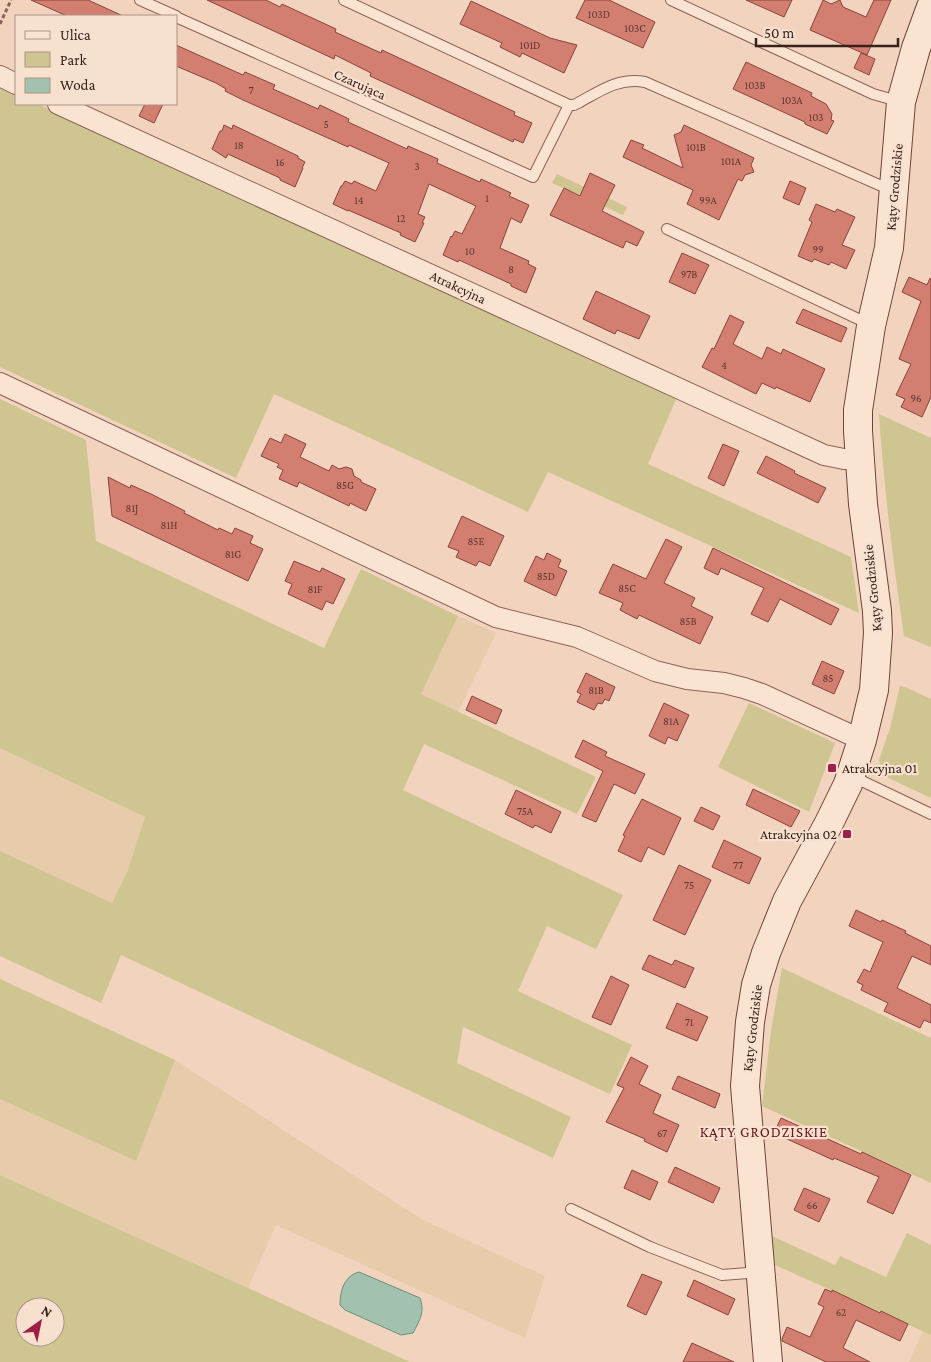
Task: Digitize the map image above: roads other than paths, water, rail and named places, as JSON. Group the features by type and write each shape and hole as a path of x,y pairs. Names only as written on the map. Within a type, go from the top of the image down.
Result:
{"street":[{"name":"Kąty Grodziskie","path":"768,1362 745,1086 750,1022 756,985 766,953 787,902 840,802 852,774 874,690 878,633 863,504 858,410 871,326 889,248 901,102 916,48 931,7"},
{"path":"0,76 15,84"},
{"name":"Atrakcyjna","path":"60,105 824,455 844,459 860,459"},
{"path":"0,383 496,617 577,637 655,671 686,679 724,683 762,694 862,740"}],"lane":[{"name":"Czarująca","path":"140,0 174,15"},
{"path":"344,0 569,105 574,105 620,82 628,80 645,82 894,192"},
{"path":"671,0 873,94 901,102"},
{"name":"Czarująca","path":"178,17 533,178 569,105"},
{"path":"667,229 871,326"},
{"path":"852,774 864,782 931,814"},
{"path":"571,1208 650,1247 722,1275 761,1272"}],"water":[{"path":"359,1272 420,1298 422,1312 413,1333 401,1335 345,1310 340,1305 341,1294 346,1281"}],"place":[{"name":"Atrakcyjna 01","path":"832,768"},
{"name":"Atrakcyjna 02","path":"847,834"}],"district":[{"name":"KĄTY GRODZISKIE","path":"764,1132"}]}
